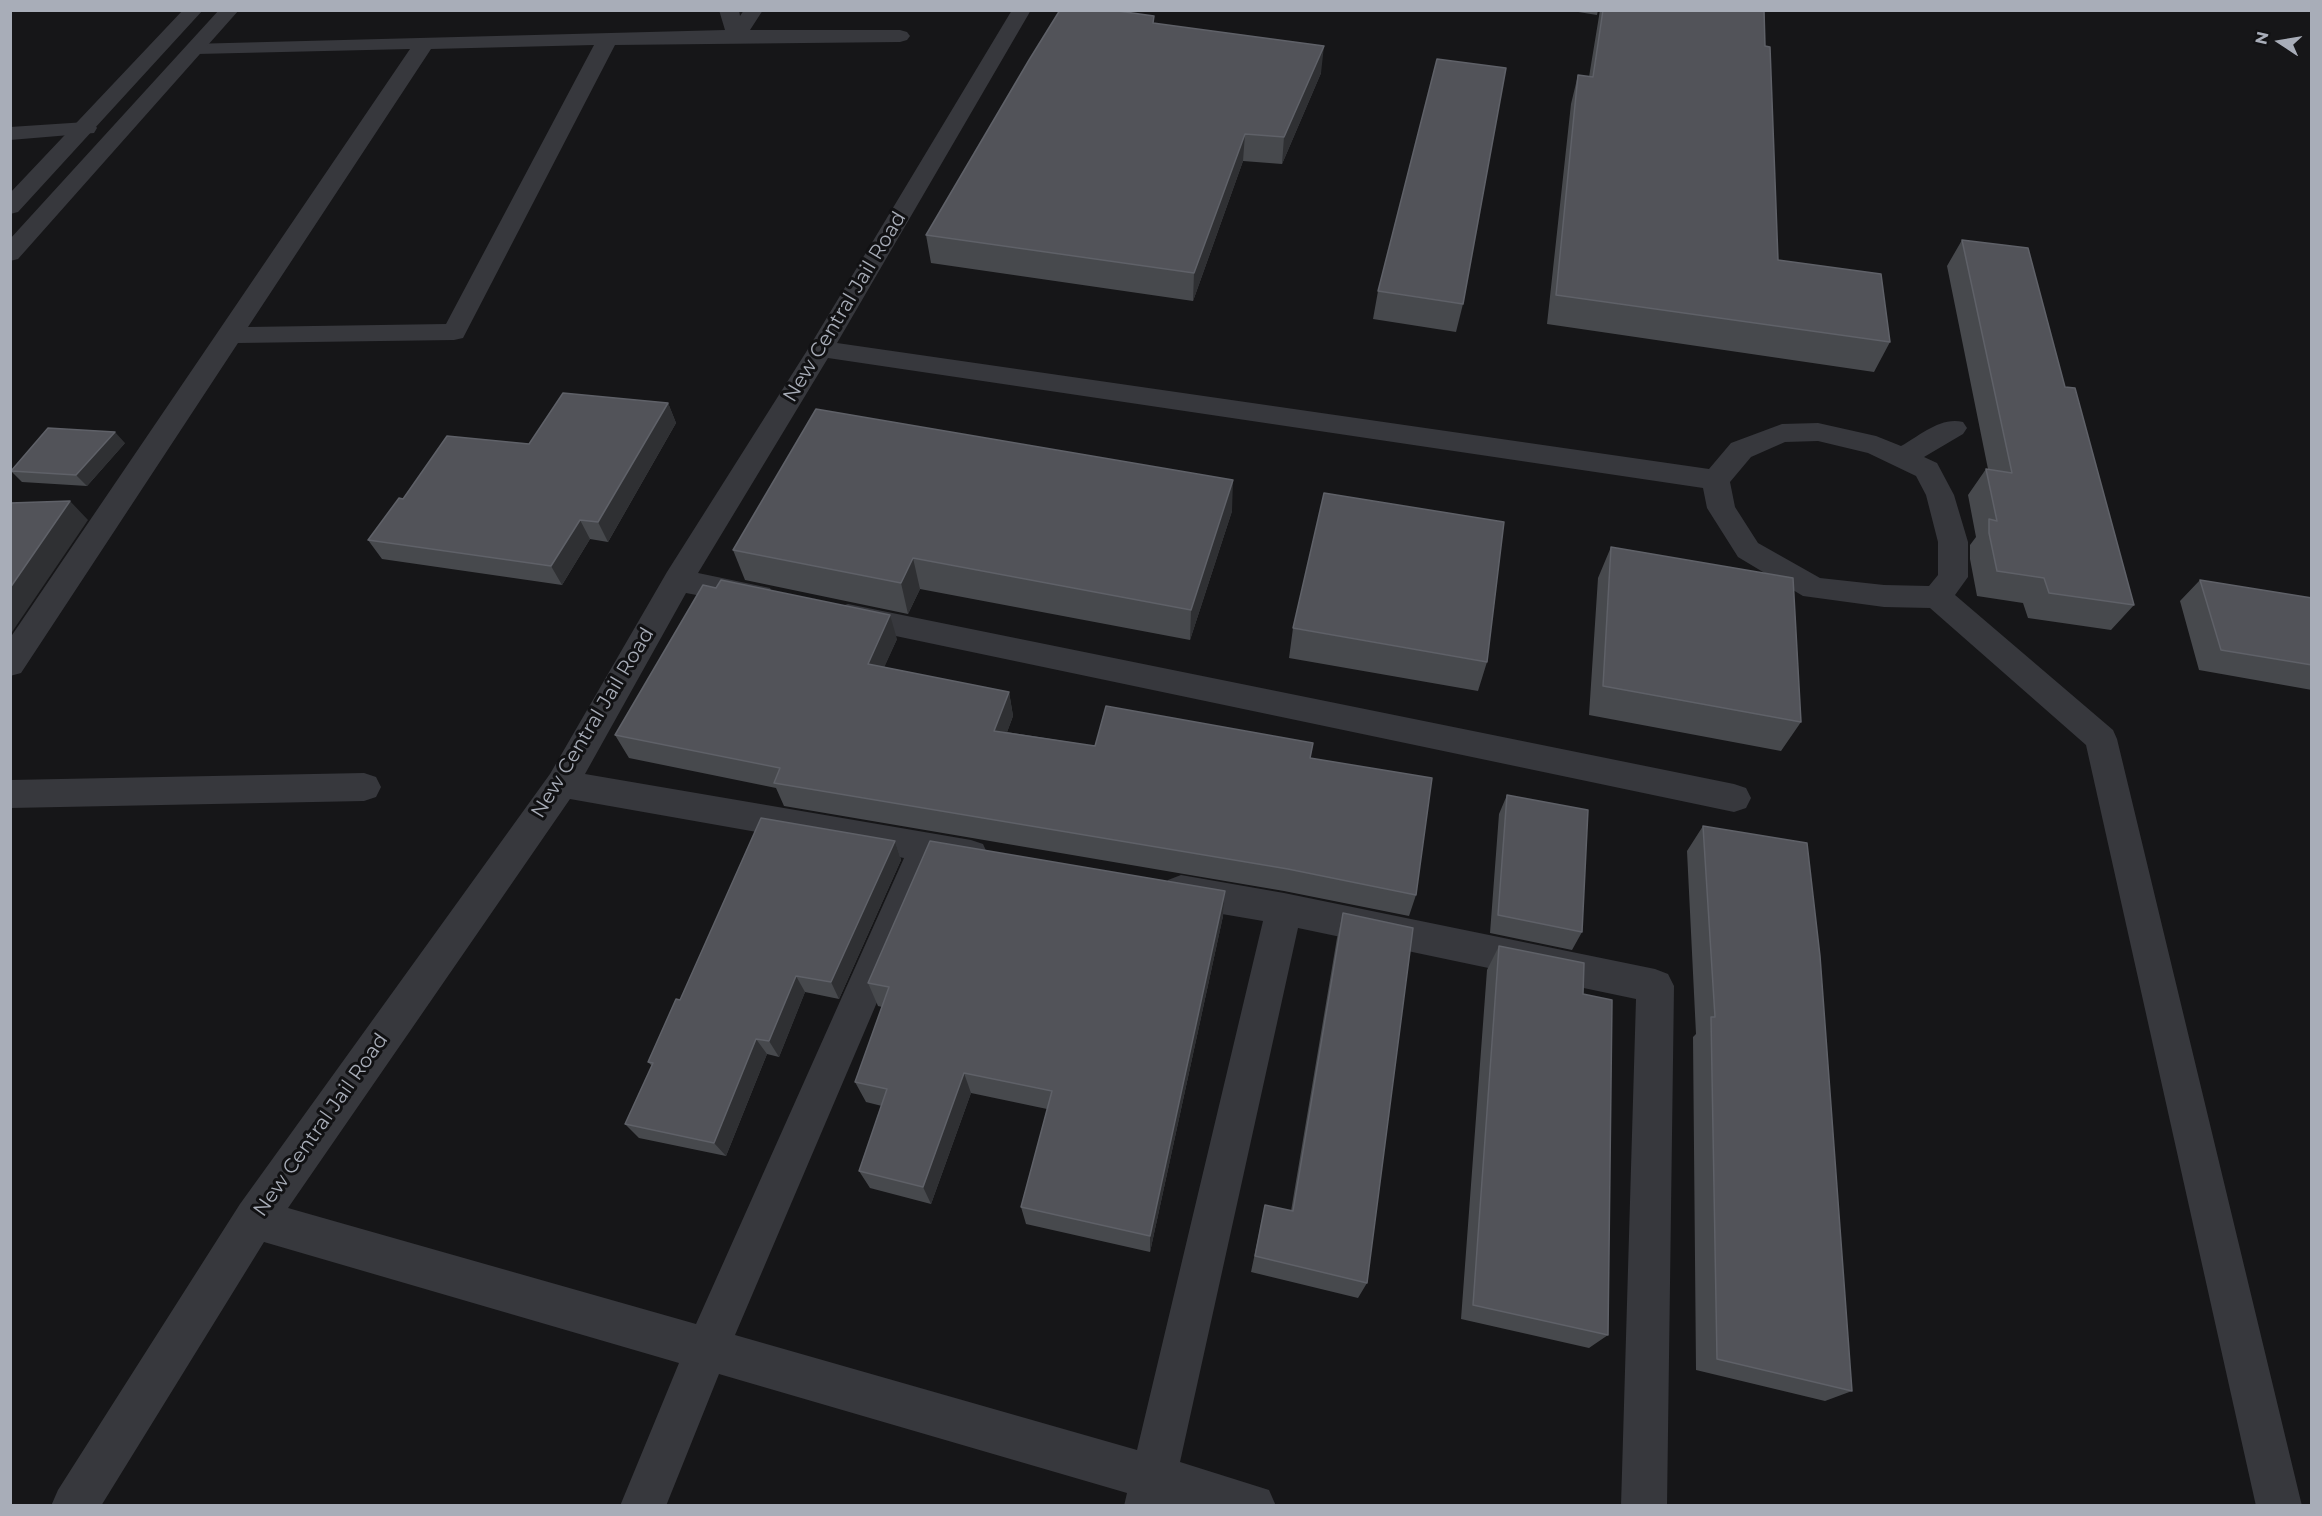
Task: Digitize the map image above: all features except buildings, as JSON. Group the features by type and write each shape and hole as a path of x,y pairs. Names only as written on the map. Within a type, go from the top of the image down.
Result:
{"street":[{"path":"10,207 194,10"},
{"path":"10,254 231,10"},
{"path":"729,10 736,36"},
{"path":"736,36 754,10"},
{"name":"New Central Jail Road","path":"74,1506 255,1219 562,784 678,580 821,349 1022,10"},
{"path":"197,48 736,36 900,36"},
{"path":"229,335 454,332 607,40"},
{"path":"10,664 424,44"},
{"path":"10,134 86,128"},
{"path":"821,349 1716,480"},
{"path":"1902,458 1953,428"},
{"path":"1937,597 1953,577 1953,542 1940,495 1927,470 1876,445 1818,432 1782,433 1741,450 1716,480 1721,508 1748,550 1814,588 1884,596 1937,597 2101,739 2279,1506"},
{"path":"678,580 783,601"},
{"path":"819,609 1734,798"},
{"path":"562,784 1007,861"},
{"path":"10,794 364,787"},
{"path":"643,1506 707,1349 926,847"},
{"path":"1145,885 1284,909 1655,986 1644,1506"},
{"path":"1150,1491 1284,909"},
{"path":"255,1219 707,1349 1150,1491 1253,1506"}]}
